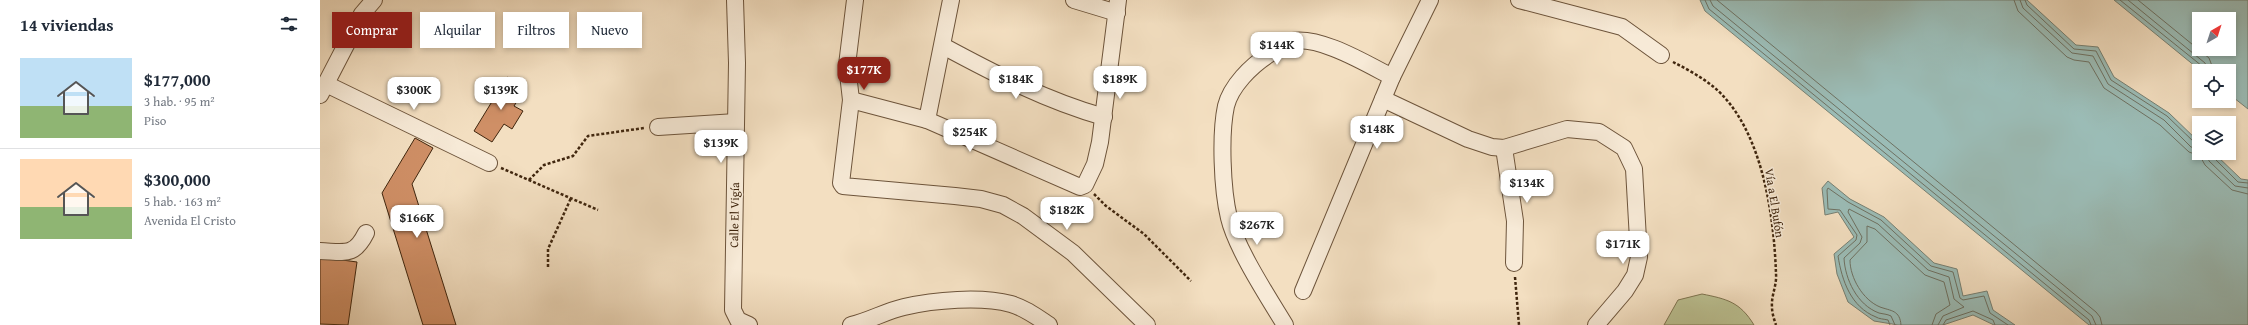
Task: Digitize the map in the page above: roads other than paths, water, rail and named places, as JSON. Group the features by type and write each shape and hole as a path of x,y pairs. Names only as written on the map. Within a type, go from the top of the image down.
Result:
{"street":[{"path":"374,0 363,7 323,89 489,163"},
{"name":"Calle El Vigía","path":"734,0 737,63 733,310 738,320 749,325"},
{"path":"855,0 847,65 851,100 842,183 843,186 962,197 1003,205 1023,216 1073,253 1147,325"},
{"path":"927,120 952,0"},
{"path":"851,100 927,120 1080,187 1085,185 1096,164 1104,118 1118,6 1074,0"},
{"path":"1303,291 1392,77 1430,0"},
{"path":"1519,0 1622,27 1661,55"},
{"path":"1285,325 1243,251 1229,218 1223,170 1226,105 1240,80 1251,67 1288,42 1309,42 1338,49 1392,77"},
{"path":"943,46 1035,93 1104,118"},
{"path":"1384,99 1468,139 1492,147 1504,148 1567,129 1599,132 1624,148 1634,169 1639,257 1635,275 1625,291 1596,325"},
{"path":"658,127 736,122"},
{"path":"1504,148 1515,220 1514,262"},
{"path":"320,251 345,252 355,250 366,233"},
{"path":"851,325 903,307 934,302 987,300 1012,304 1035,315 1048,325"}],"water":[{"path":"1700,0 2027,0 2076,45 2098,47 2114,77 2169,113 2192,135 2192,160 2221,160 2241,179 2248,180 2248,325 2089,325 1705,11"},
{"path":"2114,0 2248,0 2248,109 2236,100 2236,64 2192,64"},
{"path":"1828,181 1850,199 1884,217 1934,263 1957,269 1963,296 1987,291 1993,310 2015,325 1994,325 1973,315 1943,325 1898,325 1874,321 1848,302 1837,274 1834,254 1854,237 1838,212 1825,215 1822,188"}]}
